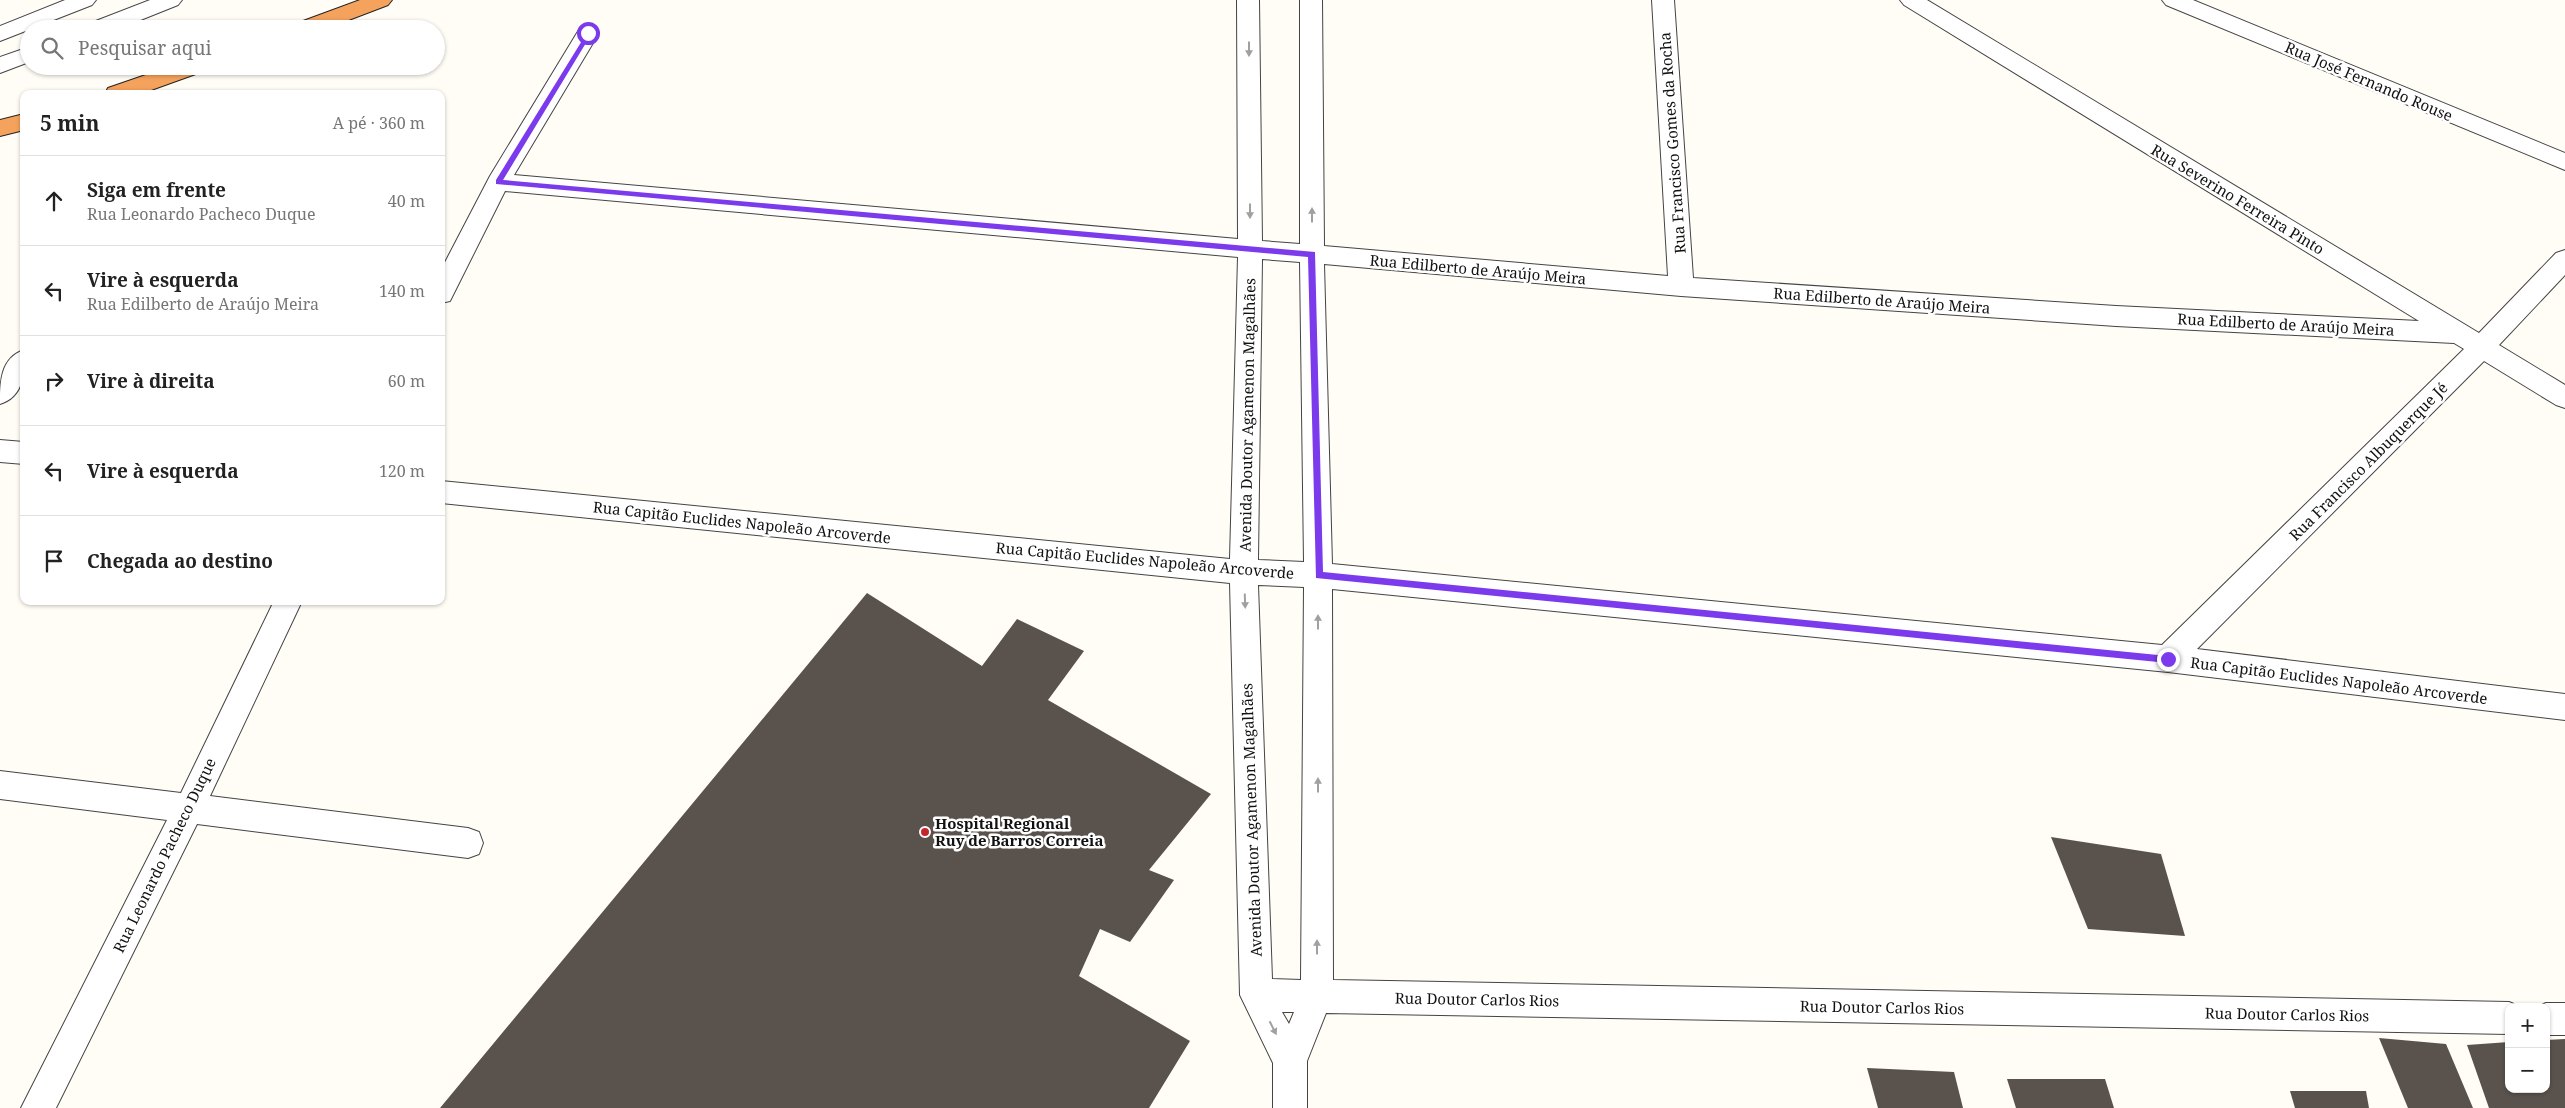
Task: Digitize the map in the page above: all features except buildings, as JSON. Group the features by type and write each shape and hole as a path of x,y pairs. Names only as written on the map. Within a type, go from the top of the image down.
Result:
{"highway":[{"path":"327,20 381,0"},
{"path":"127,90 170,75"},
{"path":"0,128 20,123"}],"street":[{"path":"23,20 32,0"},
{"path":"32,20 86,0"},
{"path":"119,20 171,0"},
{"name":"Avenida Doutor Agamenon Magalhães","path":"1248,0 1250,249 1244,572 1256,995 1290,1061"},
{"name":"Avenida Doutor Agamenon Magalhães","path":"1290,1108 1290,1061 1317,996 1318,575 1312,254 1311,0"},
{"name":"Rua Francisco Gomes da Rocha","path":"1663,0 1681,287"},
{"name":"Rua Severino Ferreira Pinto","path":"1911,0 2483,346 2565,398"},
{"name":"Rua José Fernando Rouse","path":"2174,0 2565,162"},
{"path":"0,34 20,24"},
{"path":"445,286 498,182 588,33"},
{"path":"0,65 20,57"},
{"name":"Rua Edilberto de Araújo Meira","path":"498,182 1681,287 2116,316 2459,333"},
{"name":"Rua Francisco Albuquerque Jé","path":"2168,659 2483,346 2565,259"},
{"path":"0,394 20,366"},
{"path":"0,451 20,453"},
{"name":"Rua Capitão Euclides Napoleão Arcoverde","path":"445,492 1244,572 1318,575 2168,659 2565,707"},
{"name":"Rua Leonardo Pacheco Duque","path":"38,1108 188,810 286,605"},
{"path":"0,785 188,810 468,843"},
{"name":"Rua Doutor Carlos Rios","path":"1256,995 2505,1018"},
{"path":"2550,1019 2565,1019"}],"place":[{"name":"Hospital Regional Ruy de Barros Correia","path":"925,832"}],"route":[{"path":"588,33 498,182 1312,254 1318,575 2168,659"}]}
